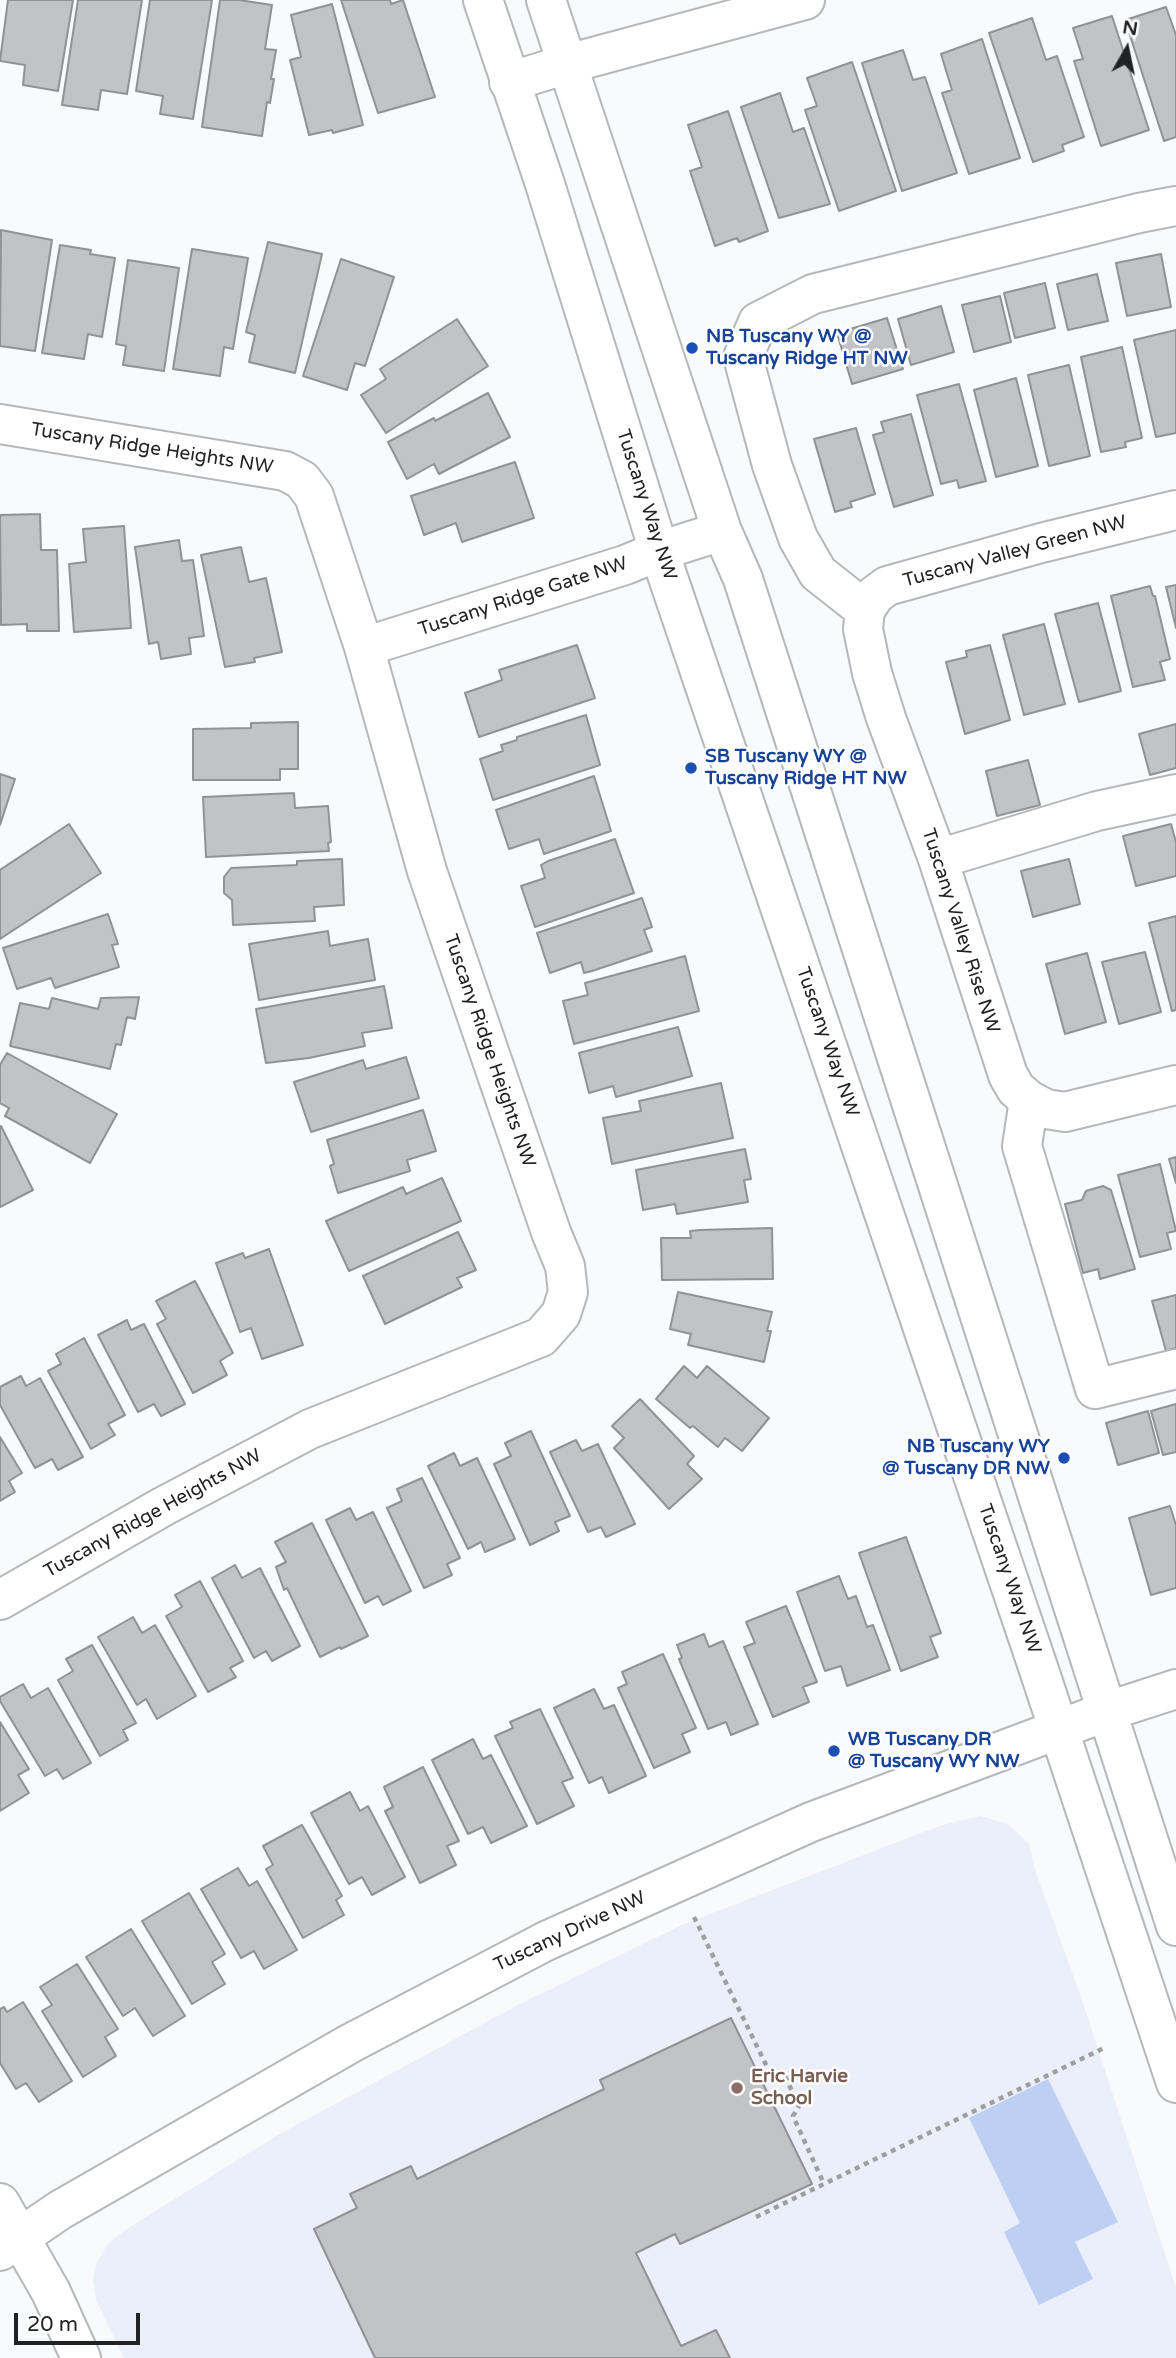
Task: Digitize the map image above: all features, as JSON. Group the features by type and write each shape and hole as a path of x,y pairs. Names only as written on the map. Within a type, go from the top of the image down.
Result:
{"street":[{"name":"Tuscany Way NW","path":"483,0 545,184 659,551 1176,2083"},
{"path":"546,0 722,531 743,579 1176,1926"},
{"path":"509,82 805,0"},
{"path":"865,610 818,573 798,538 772,465 743,357 758,322 813,295 1113,219 1176,206"},
{"name":"Tuscany Ridge Heights NW","path":"0,424 285,471 302,480 314,496 364,647 427,871 565,1266 568,1292 561,1314 541,1337 310,1429 153,1513 0,1600"},
{"name":"Tuscany Valley Green NW","path":"865,610 874,595 887,586 1041,543 1176,510"},
{"name":"Tuscany Ridge Gate NW","path":"364,647 612,569 722,531"},
{"name":"Tuscany Valley Rise NW","path":"865,610 863,629 872,673 938,859 1007,1074 1016,1089 1029,1100"},
{"path":"938,859 1097,811 1176,794"},
{"path":"1176,1085 1065,1112 1046,1109 1029,1100 1022,1146 1095,1389 1176,1368"},
{"name":"Tuscany Drive NW","path":"10,2244 60,2210 351,2043 546,1941 811,1822 1108,1711 1176,1689"},
{"path":"0,2203 10,2244 51,2292 80,2358"}],"path":[{"path":"692,1913 769,2071 783,2072 799,2106 793,2116 824,2183"},
{"path":"756,2217 1104,2048"}],"shaded area":[{"name":"Eric Harvie School","path":"980,1816 1008,1824 1029,1844 1035,1870 1082,2000 1176,2288 1176,2358 124,2358 96,2300 93,2280 97,2261 108,2244 125,2230 276,2136 518,2005 684,1924 942,1825"},
{"path":"1048,2079 1118,2222 1075,2242 1093,2279 1039,2305 1004,2232 1020,2223 969,2118"}],"building":[{"path":"8,0 73,0 58,91 23,85 25,65 0,61"},
{"path":"78,0 142,0 127,94 101,90 98,110 62,105"},
{"path":"150,0 212,0 193,119 160,114 163,96 136,91"},
{"path":"220,0 272,5 265,49 276,50 271,79 274,79 270,103 267,102 262,136 202,127"},
{"path":"341,0 390,0 391,4 403,0 435,97 378,113"},
{"path":"332,4 363,125 333,133 332,130 309,135 290,60 301,57 291,15"},
{"path":"1166,7 1176,35 1176,137 1164,141 1125,20"},
{"path":"1112,16 1149,130 1101,146 1074,61 1083,59 1073,28"},
{"path":"1032,18 1046,60 1057,56 1084,137 1062,145 1064,151 1033,162 989,33"},
{"path":"982,39 1020,158 969,174 942,93 952,90 941,54"},
{"path":"903,50 913,80 925,77 957,173 902,191 862,63"},
{"path":"852,62 896,191 839,211 805,110 817,106 807,78"},
{"path":"780,93 793,132 804,128 830,204 779,218 741,107"},
{"path":"728,111 768,231 739,242 737,238 715,246 690,171 702,167 688,125"},
{"path":"1,230 52,240 35,351 0,346"},
{"path":"268,242 322,254 295,373 249,362 255,335 246,332"},
{"path":"60,245 91,250 90,254 115,258 102,337 88,334 84,359 42,353"},
{"path":"192,249 248,258 233,349 224,347 220,376 173,369"},
{"path":"1161,254 1171,307 1127,316 1116,263"},
{"path":"341,259 394,277 365,366 355,363 347,390 303,376"},
{"path":"128,260 179,268 164,371 123,365 126,346 116,344"},
{"path":"1097,274 1108,321 1068,330 1057,284"},
{"path":"1045,283 1055,328 1015,338 1004,293"},
{"path":"1000,296 1011,342 974,352 962,305"},
{"path":"941,306 954,352 911,365 898,319"},
{"path":"887,318 903,369 852,384 837,333"},
{"path":"457,319 488,366 386,433 361,395 386,379 380,369"},
{"path":"1176,330 1176,433 1156,437 1134,340"},
{"path":"1122,347 1142,438 1125,442 1126,447 1101,452 1081,357"},
{"path":"1069,365 1090,456 1049,466 1028,375"},
{"path":"1016,378 1038,466 996,477 974,390"},
{"path":"959,384 986,481 959,488 957,480 941,484 917,395"},
{"path":"488,393 510,437 439,474 434,464 407,479 388,442"},
{"path":"911,414 933,495 894,507 873,435 884,432 881,422"},
{"path":"856,428 875,494 850,502 852,507 835,512 814,439"},
{"path":"515,462 534,518 462,542 456,523 424,535 411,496"},
{"path":"40,514 41,550 57,550 59,631 27,631 27,624 1,625 0,515"},
{"path":"124,526 131,628 74,632 69,564 86,562 83,529"},
{"path":"179,540 182,561 193,560 204,636 189,638 191,654 161,659 158,642 149,644 135,547"},
{"path":"241,547 249,582 266,578 282,652 254,658 255,662 225,667 201,555"},
{"path":"1176,585 1176,628 1166,587"},
{"path":"1150,586 1155,596 1170,659 1160,662 1165,680 1133,687 1111,596"},
{"path":"1098,603 1121,691 1079,702 1055,614"},
{"path":"1044,624 1065,704 1024,715 1003,635"},
{"path":"577,645 595,698 479,737 465,693 502,680 499,670"},
{"path":"990,645 1010,720 965,734 946,662 967,657 966,651"},
{"path":"586,715 600,765 493,800 480,759 503,751 501,745 517,740 517,737"},
{"path":"298,722 298,769 280,769 280,780 193,780 193,729 251,728 251,723"},
{"path":"1176,724 1176,768 1150,775 1139,734"},
{"path":"1028,760 1040,805 997,816 986,771"},
{"path":"0,774 15,779 0,825"},
{"path":"594,776 611,831 544,854 539,839 509,849 496,810"},
{"path":"294,793 295,808 328,806 331,842 328,843 329,851 206,857 203,797"},
{"path":"69,824 101,873 0,939 0,870"},
{"path":"1171,824 1176,842 1176,876 1136,886 1123,836"},
{"path":"615,839 634,893 535,927 521,886 545,878 541,865 548,861"},
{"path":"342,859 344,905 314,907 315,921 233,925 232,900 224,893 224,877 231,868 297,865 297,861"},
{"path":"1069,859 1080,904 1033,917 1021,871"},
{"path":"642,898 652,927 644,930 652,951 584,973 581,962 550,973 537,933"},
{"path":"108,914 118,944 112,945 119,967 55,988 51,978 17,989 3,948"},
{"path":"1176,916 1176,1010 1172,1011 1149,923"},
{"path":"328,931 330,946 368,939 375,980 259,1000 249,944"},
{"path":"1145,952 1161,1012 1119,1024 1102,962"},
{"path":"1087,953 1106,1022 1065,1034 1046,964"},
{"path":"685,956 699,1011 574,1044 563,1001 588,995 585,983"},
{"path":"384,986 392,1028 362,1033 365,1046 309,1058 266,1063 256,1009"},
{"path":"139,997 135,1019 127,1017 121,1045 116,1044 110,1069 10,1046 20,1003 49,1009 52,998 98,1009 101,998"},
{"path":"678,1027 692,1076 616,1097 613,1086 589,1093 579,1053"},
{"path":"7,1053 117,1114 90,1163 5,1116 9,1108 0,1103 0,1065"},
{"path":"406,1057 419,1098 311,1132 294,1082 363,1060 366,1069"},
{"path":"721,1083 733,1138 612,1164 603,1118 641,1111 639,1101"},
{"path":"423,1110 436,1151 407,1160 410,1171 338,1193 330,1166 334,1164 327,1140"},
{"path":"0,1127 33,1190 0,1207"},
{"path":"745,1149 751,1179 744,1180 748,1202 677,1214 675,1204 643,1210 636,1170"},
{"path":"1176,1157 1176,1183 1169,1159"},
{"path":"1160,1164 1176,1231 1167,1233 1171,1249 1140,1257 1118,1175"},
{"path":"442,1178 461,1221 349,1271 326,1221 403,1187 406,1194"},
{"path":"1103,1186 1111,1190 1135,1269 1100,1279 1098,1269 1083,1273 1065,1204 1082,1200 1086,1191"},
{"path":"772,1228 773,1279 662,1280 661,1238 691,1238 690,1231 700,1230"},
{"path":"458,1232 476,1270 457,1278 462,1287 385,1324 363,1276"},
{"path":"269,1249 303,1345 262,1359 251,1328 240,1332 216,1263 243,1253 245,1258"},
{"path":"195,1281 233,1353 220,1361 227,1375 193,1393 157,1324 166,1319 156,1301"},
{"path":"678,1292 772,1312 764,1362 688,1345 691,1334 670,1329"},
{"path":"1176,1295 1176,1348 1166,1351 1152,1301"},
{"path":"127,1320 131,1330 144,1324 185,1404 161,1416 154,1404 138,1412 98,1335"},
{"path":"84,1338 125,1415 108,1424 115,1435 91,1449 48,1371 61,1364 56,1354"},
{"path":"684,1366 697,1378 707,1366 769,1418 742,1451 725,1438 718,1447 693,1426 690,1428 656,1399"},
{"path":"21,1376 26,1386 40,1378 83,1457 58,1470 52,1459 35,1468 0,1405 0,1387"},
{"path":"640,1399 694,1456 687,1464 702,1479 669,1509 614,1448 624,1438 612,1426"},
{"path":"1176,1404 1176,1452 1163,1455 1151,1411"},
{"path":"1148,1411 1159,1453 1118,1465 1106,1423"},
{"path":"531,1431 570,1516 555,1522 559,1531 530,1545 494,1464 511,1456 505,1443"},
{"path":"0,1437 22,1473 9,1481 15,1492 0,1501"},
{"path":"576,1440 582,1451 598,1444 635,1524 606,1537 601,1527 588,1532 550,1452"},
{"path":"454,1453 460,1466 477,1458 515,1539 485,1552 481,1542 468,1549 428,1466"},
{"path":"422,1478 460,1558 447,1564 452,1575 424,1588 387,1508 402,1501 397,1489"},
{"path":"1170,1506 1176,1525 1176,1588 1151,1595 1129,1518"},
{"path":"350,1508 356,1520 373,1512 411,1591 383,1605 378,1596 365,1603 326,1520"},
{"path":"312,1523 368,1636 320,1657 287,1588 284,1590 276,1567 286,1562 275,1542"},
{"path":"906,1537 941,1633 930,1637 938,1657 901,1671 859,1553"},
{"path":"235,1565 242,1578 260,1568 300,1646 272,1661 266,1651 254,1658 212,1578"},
{"path":"839,1576 848,1599 856,1596 867,1627 873,1625 890,1670 847,1686 841,1666 825,1671 797,1592"},
{"path":"200,1581 243,1661 230,1668 236,1677 208,1692 166,1616 182,1607 175,1595"},
{"path":"786,1606 817,1682 803,1687 809,1702 773,1717 744,1647 755,1643 746,1622"},
{"path":"133,1617 142,1633 155,1625 196,1696 157,1719 146,1699 137,1705 98,1637"},
{"path":"704,1634 709,1647 723,1641 758,1724 731,1735 726,1722 708,1729 679,1659 682,1658 677,1645"},
{"path":"92,1645 136,1723 123,1730 128,1740 100,1756 58,1680 73,1671 66,1659"},
{"path":"663,1654 696,1728 682,1734 690,1752 654,1768 618,1688 627,1684 622,1672"},
{"path":"23,1684 31,1698 48,1688 91,1763 63,1779 57,1769 45,1776 0,1701 0,1697"},
{"path":"594,1689 604,1709 614,1705 646,1776 609,1793 602,1777 589,1783 554,1708"},
{"path":"540,1709 573,1778 562,1782 574,1806 537,1824 495,1736 513,1728 510,1722"},
{"path":"0,1722 29,1769 18,1775 29,1793 0,1811"},
{"path":"473,1739 483,1759 491,1755 527,1826 491,1843 483,1827 468,1834 432,1760"},
{"path":"423,1767 459,1841 447,1846 456,1865 420,1883 385,1811 393,1807 384,1787"},
{"path":"350,1792 360,1811 368,1806 405,1877 372,1895 362,1877 349,1884 311,1813"},
{"path":"302,1825 342,1896 336,1900 344,1915 303,1938 266,1869 273,1865 263,1846"},
{"path":"238,1868 249,1886 257,1881 297,1950 264,1969 254,1951 241,1958 201,1889"},
{"path":"189,1893 225,1954 212,1962 225,1984 192,2004 142,1921"},
{"path":"131,1929 185,2016 153,2036 135,2008 123,2016 86,1957"},
{"path":"77,1964 118,2029 105,2037 116,2056 83,2077 42,2011 52,2005 40,1987"},
{"path":"23,2002 72,2081 39,2102 26,2083 16,2089 0,2063 0,2009 4,2007 7,2012"},
{"path":"731,2018 812,2184 680,2244 675,2234 636,2253 681,2346 716,2330 730,2358 375,2358 314,2229 357,2208 350,2194 411,2166 417,2179 604,2089 600,2080"}],"place":[{"name":"NB Tuscany WY @ Tuscany Ridge HT NW","path":"692,348"},
{"name":"SB Tuscany WY @ Tuscany Ridge HT NW","path":"691,768"},
{"name":"NB Tuscany WY @ Tuscany DR NW","path":"1064,1458"},
{"name":"WB Tuscany DR @ Tuscany WY NW","path":"834,1751"},
{"name":"Eric Harvie School","path":"737,2088"}]}
